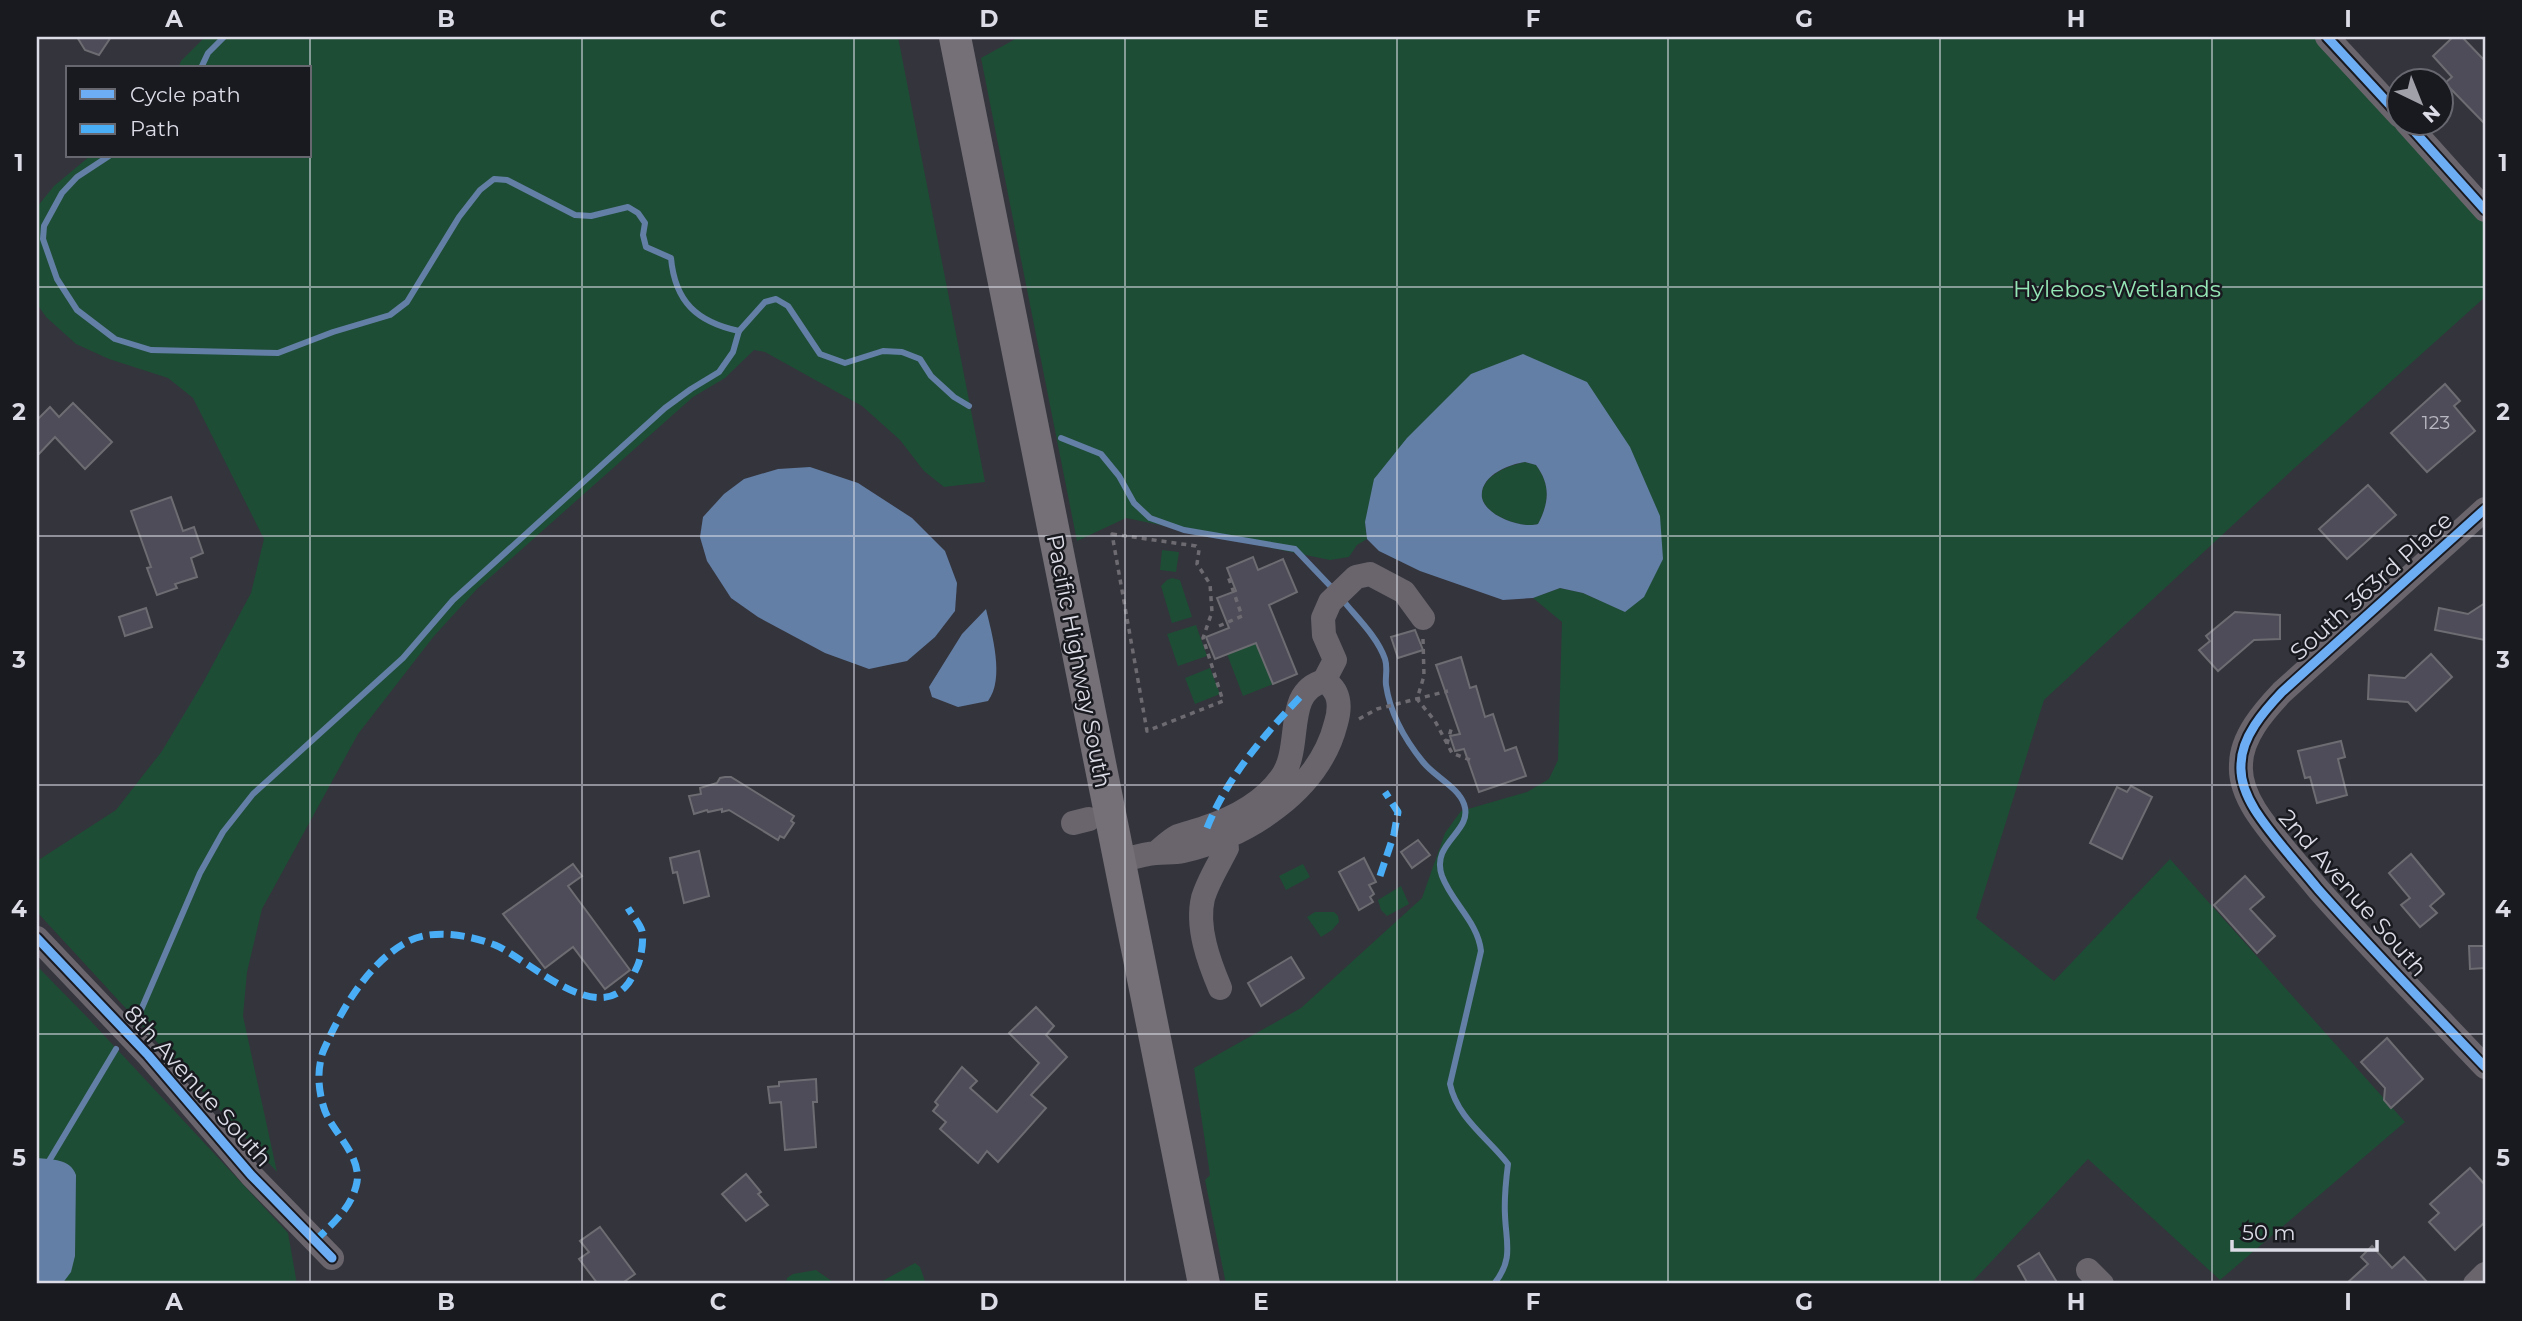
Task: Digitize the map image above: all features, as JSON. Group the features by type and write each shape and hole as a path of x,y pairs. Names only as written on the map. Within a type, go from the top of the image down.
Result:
{"main road":[{"name":"Pacific Highway South","path":"933,37 1081,821 1182,1284"},
{"name":"Pacific Highway South","path":"955,37 1204,1284"}],"street":[{"path":"2327,37 2386,102"},
{"path":"2419,136 2485,210"},
{"name":"South 363rd Place","path":"2282,692 2485,509"},
{"path":"1324,681 1335,660 1324,635 1323,618 1339,594 1356,577 1370,574 1404,592 1423,618"},
{"path":"1119,861 1156,853 1180,852 1217,840 1264,818 1316,769 1328,750 1337,721 1339,697 1333,686 1324,681 1313,684 1303,694 1298,706 1288,769 1273,789 1251,806 1207,828 1176,837 1156,853"},
{"name":"2nd Avenue South","path":"2282,692 2258,720 2245,745 2241,763 2244,784 2254,807 2289,855 2340,914 2485,1067"},
{"path":"1217,840 1227,848 1203,899 1203,931 1209,961 1220,988"},
{"name":"8th Avenue South","path":"37,938 148,1055 251,1175 332,1258"},
{"path":"2475,1284 2485,1274"}],"path":[{"path":"1112,534 1196,546 1199,550 1197,564 1210,584 1212,612 1203,638 1223,701 1147,731 1112,534"},
{"path":"1219,626 1242,616 1228,576"},
{"path":"1417,699 1424,676 1423,618"},
{"path":"1377,709 1448,691"},
{"path":"1417,699 1435,721 1452,753 1474,759"},
{"path":"1447,744 1452,726"}],"green space":[{"path":"205,37 898,37 985,482 944,487 924,471 900,440 862,406 765,352 754,350 725,378 693,397 477,589 434,636 358,734 262,909 247,972 243,1016 277,1172 37,912 37,861 116,810 162,751 204,681 251,593 264,539 193,398 168,378 109,359 76,344 46,317 37,304 37,207 54,186 88,158 312,158 312,66 179,66"},
{"name":"Hylebos Wetlands","path":"1019,37 2318,37 2386,108 2386,136 2412,136 2485,212 2485,297 2289,473 2044,700 1976,918 2054,981 2170,859 2405,1122 2220,1280 2088,1159 1973,1281 1975,1284 1226,1284 1205,1180 1210,1175 1194,1068 1301,1008 1422,898 1445,833 1461,811 1527,792 1549,779 1558,760 1562,622 1533,598 1560,588 1583,593 1626,612 1587,382 1365,522 1367,539 1357,545 1349,557 1330,560 1126,518 1077,541 981,58"},
{"path":"1525,462 1536,465 1546,487 1546,501 1538,524 1523,525 1506,520 1490,510 1482,498 1482,490 1490,478 1504,469"},
{"path":"1162,550 1179,552 1176,572 1160,570"},
{"path":"1172,578 1180,580 1192,617 1172,623 1161,586"},
{"path":"1196,625 1207,656 1178,666 1167,634"},
{"path":"1255,639 1273,684 1243,696 1227,654"},
{"path":"1210,668 1220,694 1195,704 1185,678"},
{"path":"1303,864 1310,877 1286,890 1279,876"},
{"path":"1401,886 1409,904 1387,916 1381,910 1378,900"},
{"path":"1315,912 1334,912 1339,922 1321,937 1307,917"},
{"path":"37,966 288,1233 297,1284 37,1284"},
{"path":"915,1263 920,1267 926,1284 877,1284"},
{"path":"816,1270 836,1284 786,1284 787,1278 793,1274"}],"water":[{"path":"1523,354 1587,382 1630,447 1660,516 1663,559 1644,597 1625,612 1583,593 1560,588 1533,598 1503,600 1420,571 1379,551 1367,539 1365,522 1374,479 1407,438 1471,374","holes":["1518,463 1536,465 1541,472 1547,494 1538,524 1514,523 1490,510 1482,498 1482,490 1490,477"]},
{"path":"810,467 858,483 912,518 945,551 957,583 955,611 935,637 907,661 869,669 825,653 758,617 731,598 707,561 700,537 703,517 724,494 744,479 778,469"},
{"path":"986,609 996,656 996,681 988,701 958,707 932,697 929,687 962,634"},
{"path":"37,1158 65,1163 76,1175 75,1256 71,1272 62,1284 37,1284"}],"building":[{"path":"77,37 111,37 99,55 85,50"},
{"path":"2453,37 2462,37 2485,61 2485,124 2456,94 2456,66 2442,66 2433,56"},
{"path":"2445,384 2460,401 2454,406 2475,431 2427,472 2391,433"},
{"path":"73,403 112,442 85,469 55,437 37,456 37,420 50,407 59,417"},
{"path":"2368,485 2396,515 2347,559 2319,529"},
{"path":"171,497 183,531 194,527 203,553 191,558 197,577 175,584 177,588 157,595 147,568 151,567 131,511"},
{"path":"1253,557 1258,570 1283,559 1297,592 1269,605 1297,674 1273,684 1256,643 1215,659 1206,637 1229,628 1217,598 1236,591 1227,568"},
{"path":"2485,603 2485,640 2435,630 2439,608 2468,614"},
{"path":"146,608 152,627 125,636 119,617"},
{"path":"2235,612 2280,615 2280,639 2254,640 2218,671 2199,650 2210,641 2206,636"},
{"path":"1415,630 1423,650 1398,658 1391,637"},
{"path":"2431,654 2452,677 2416,711 2408,702 2368,699 2369,675 2405,678"},
{"path":"1461,657 1470,688 1476,686 1485,717 1493,714 1505,751 1516,747 1526,776 1479,792 1464,749 1455,751 1450,736 1460,734 1436,665"},
{"path":"2341,741 2345,757 2338,759 2347,795 2317,803 2310,777 2305,778 2298,751"},
{"path":"731,777 794,816 791,821 794,823 784,838 780,836 778,840 729,810 707,810 694,814 689,796 701,794 700,788 717,783 720,778"},
{"path":"2131,786 2152,797 2122,859 2090,843 2117,787 2127,792"},
{"path":"1418,840 1430,855 1412,868 1401,852"},
{"path":"699,851 709,896 684,903 677,872 673,873 670,858"},
{"path":"2411,854 2444,894 2430,906 2437,913 2420,927 2401,905 2410,898 2389,873"},
{"path":"1364,858 1376,882 1369,885 1374,894 1370,897 1373,902 1359,910 1339,872"},
{"path":"573,864 582,876 568,886 630,970 605,989 573,947 545,968 503,914"},
{"path":"2245,876 2264,897 2250,909 2275,936 2257,953 2214,905"},
{"path":"2469,946 2485,946 2485,968 2470,969"},
{"path":"1291,957 1304,978 1261,1006 1248,983"},
{"path":"1036,1007 1054,1026 1046,1035 1067,1057 1031,1095 1046,1108 998,1162 987,1151 978,1163 940,1129 946,1122 933,1111 938,1105 935,1102 962,1067 977,1081 970,1088 997,1112 1039,1063 1009,1033"},
{"path":"2387,1038 2423,1079 2391,1108 2384,1100 2385,1088 2361,1062"},
{"path":"816,1079 817,1102 813,1102 816,1147 785,1150 781,1102 770,1103 768,1087 779,1086 779,1082"},
{"path":"2470,1168 2485,1185 2485,1222 2455,1250 2429,1222 2439,1213 2430,1204"},
{"path":"746,1174 768,1205 746,1221 722,1194"},
{"path":"600,1227 635,1274 621,1284 598,1284 579,1259 589,1252 580,1241"},
{"path":"2372,1246 2392,1268 2404,1257 2429,1284 2346,1284 2368,1264 2361,1257"},
{"path":"2039,1253 2058,1284 2028,1284 2018,1266"}],"waterway":[{"path":"202,66 208,53 224,37"},
{"path":"106,158 77,177 62,193 44,226 43,239 57,279 77,310 115,339 151,350 278,353 333,332 390,315 407,302 459,217 480,190 494,179 507,180 575,215 591,216 628,207 638,213 645,223 643,235 646,247 671,258 677,287 683,298 700,316 711,322 739,331 765,302 776,299 788,306 820,354 845,363 883,351 902,352 920,359 931,376 954,397 969,406"},
{"path":"141,1010 200,873 223,832 253,794 403,658 453,600 665,408 719,372 733,352 739,331"},
{"path":"1061,438 1101,454 1119,476 1134,503 1150,518 1184,530 1295,549 1334,590"},
{"path":"1341,598 1372,635 1381,651 1386,662 1388,695 1405,736 1423,762 1457,792 1464,804 1463,822 1446,846 1440,864 1446,886 1475,931 1481,951 1450,1084 1466,1117 1508,1164 1505,1202 1507,1259 1494,1284"},
{"path":"46,1166 116,1049"}],"marked path":[{"path":"1207,828 1236,773 1303,694"},
{"path":"1380,876 1394,834 1398,812 1385,792"},
{"path":"315,1241 346,1208 357,1182 355,1163 323,1105 320,1065 331,1034 345,1008 372,970 407,942 428,935 451,934 495,945 578,993 596,997 612,996 629,982 641,954 642,931 628,908"}],"cycle path":[{"path":"2327,37 2386,101"},
{"path":"2419,136 2485,210"},
{"path":"2485,509 2282,692 2249,735 2242,755 2241,771 2252,805 2285,850 2359,934 2485,1067"},
{"path":"37,938 148,1055 251,1175 332,1258"}]}
